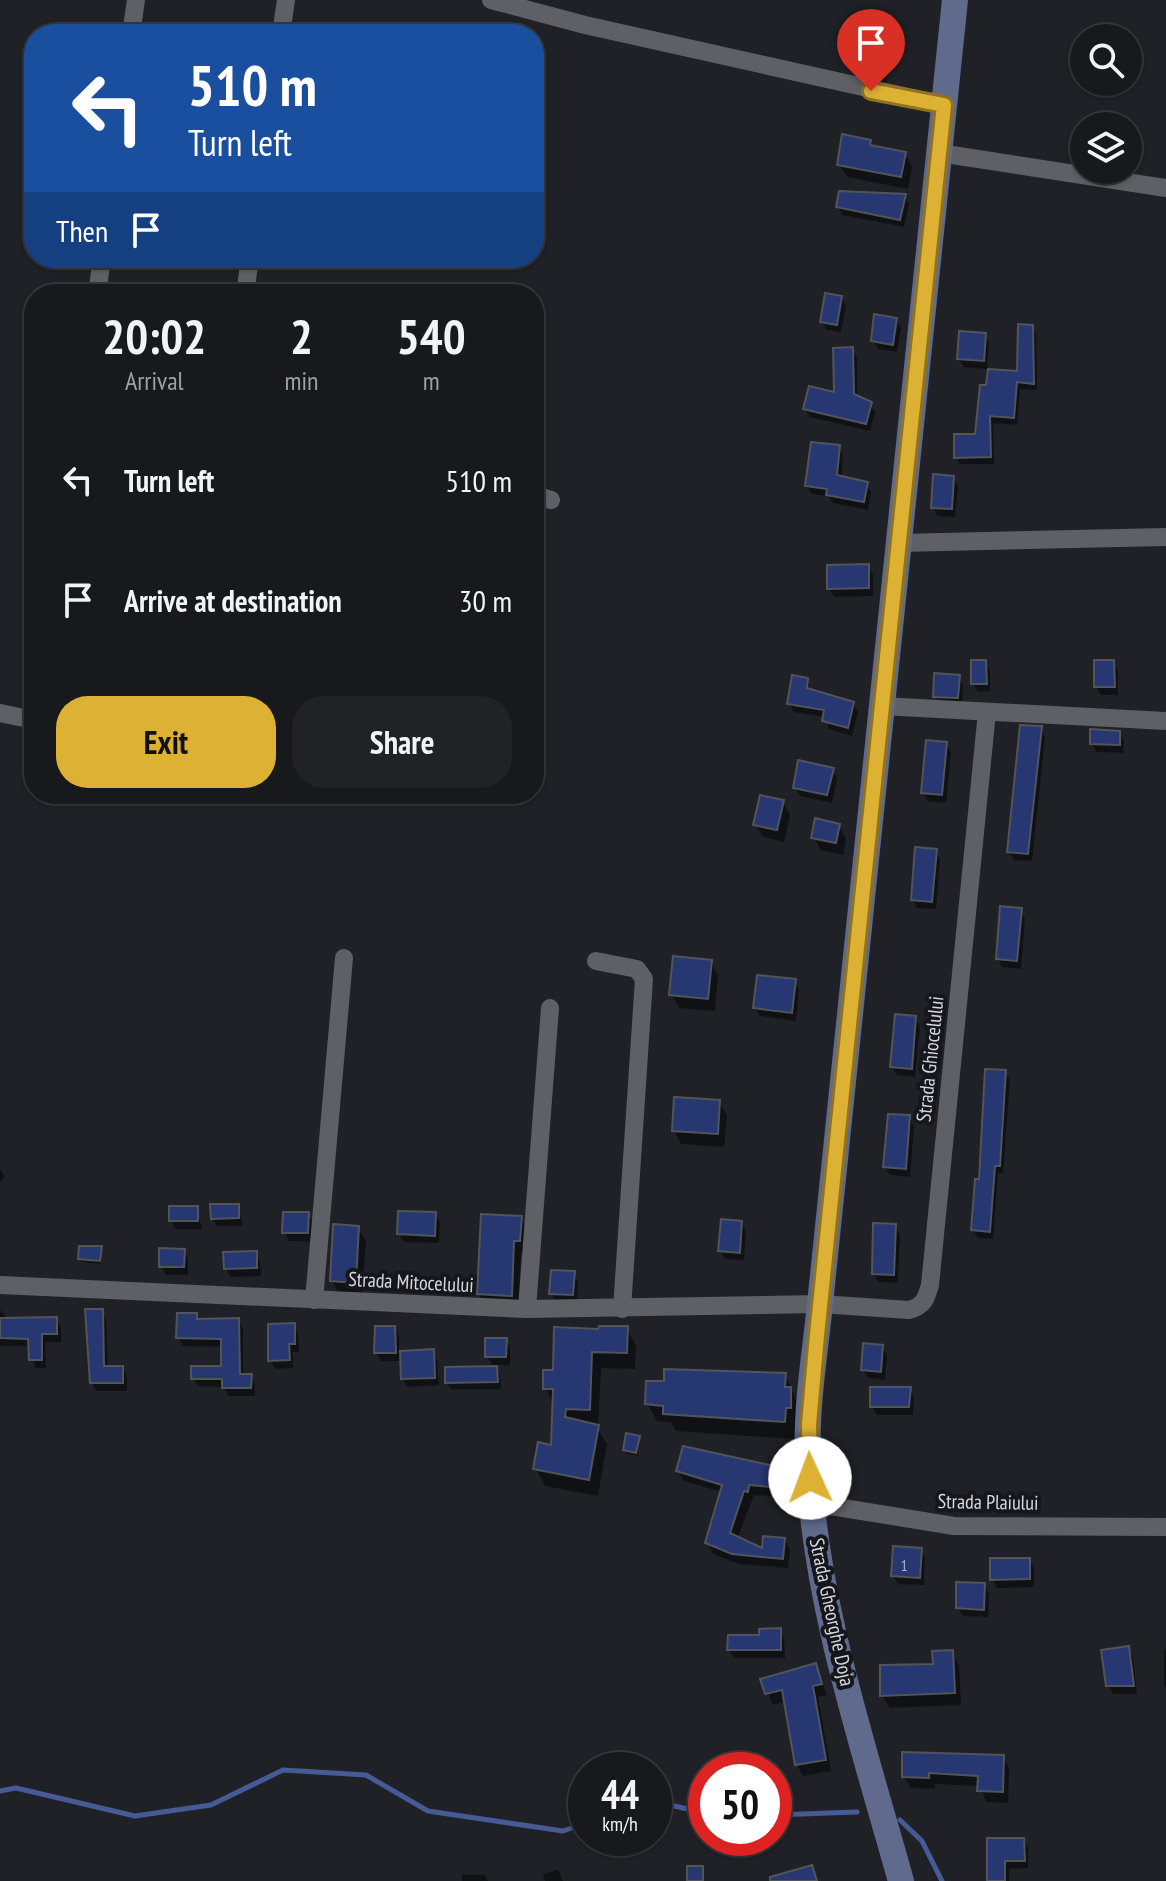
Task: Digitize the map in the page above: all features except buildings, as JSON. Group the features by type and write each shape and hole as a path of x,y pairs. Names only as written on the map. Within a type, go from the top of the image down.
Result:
{"main road":[{"name":"Strada Gheorghe Doja","path":"901,1881 837,1651 812,1503 808,1452 820,1304 955,0"}],"street":[{"path":"132,24 136,0"},
{"path":"282,24 286,0"},
{"path":"491,0 585,25 944,105"},
{"path":"939,153 1166,188"},
{"path":"899,543 1166,537"},
{"path":"881,706 1166,721"},
{"name":"Strada Ghiocelului","path":"820,1304 909,1310 925,1303 928,1294 987,712"},
{"path":"0,713 24,718"},
{"path":"314,1300 344,958"},
{"path":"596,961 637,969 644,979 622,1309"},
{"path":"527,1309 550,1008"},
{"name":"Strada Mitocelului","path":"0,1285 527,1309 820,1304"},
{"name":"Strada Plaiului","path":"812,1503 954,1526 1166,1527"}],"waterway":[{"path":"0,1791 16,1788 135,1816 211,1805 283,1770 366,1775 428,1811 568,1829"},
{"path":"672,1805 688,1809"},
{"path":"792,1814 857,1812"},
{"path":"900,1820 922,1841 942,1881"}],"route":[{"path":"810,1478 811,1396 944,105 871,91"}]}
